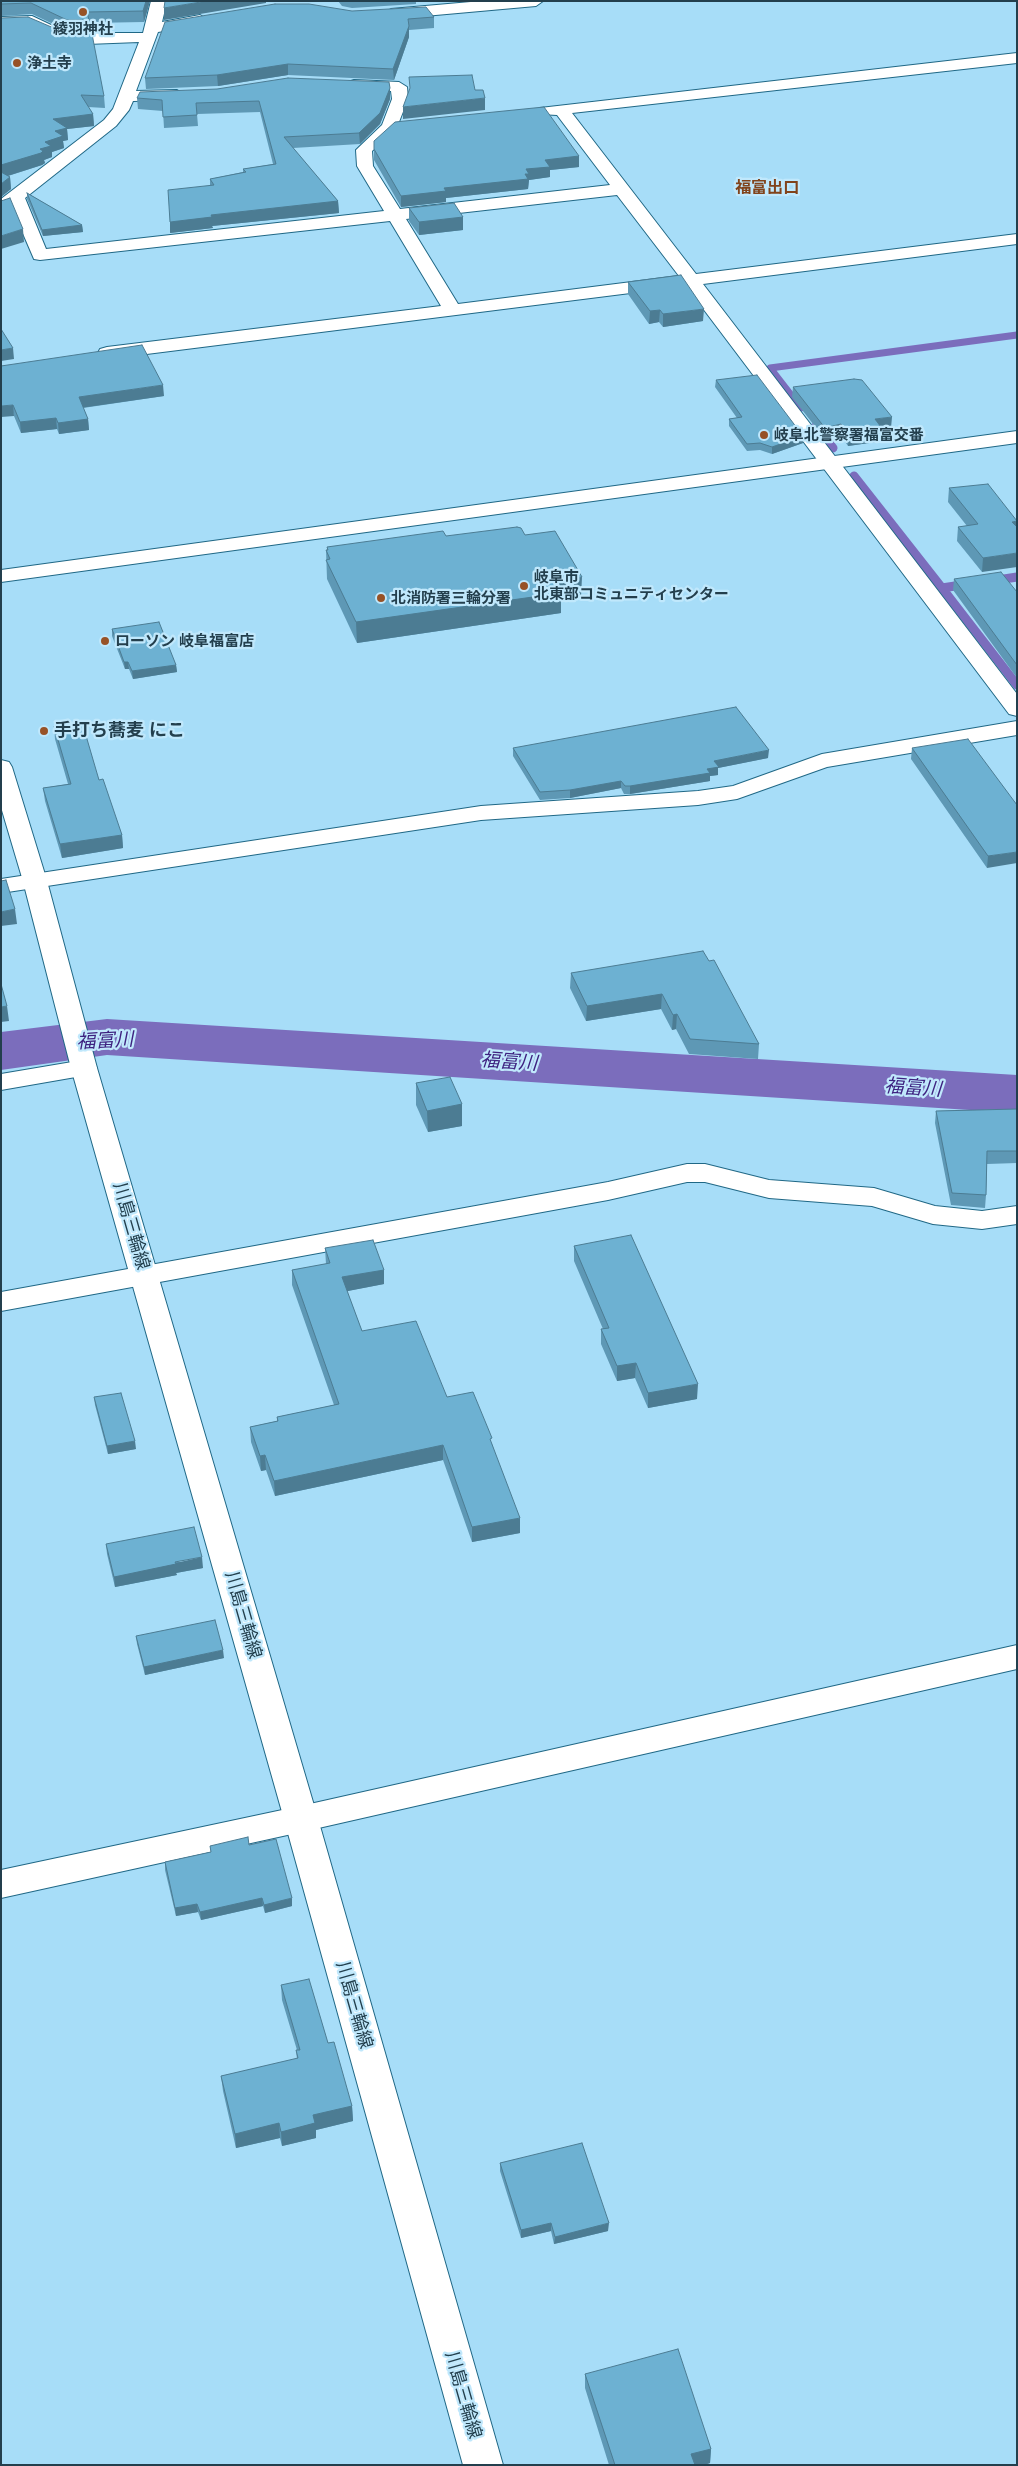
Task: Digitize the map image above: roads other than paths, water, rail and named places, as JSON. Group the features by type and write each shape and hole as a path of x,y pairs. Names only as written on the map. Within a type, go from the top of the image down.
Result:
{"street":[{"path":"1,208 110,123 122,110 159,1"},
{"path":"378,14 536,1"},
{"path":"1,22 32,21 65,37 87,39 150,32 216,17"},
{"path":"532,112 1017,58"},
{"path":"334,84 399,88 400,99 389,126 364,150 365,166 452,308"},
{"path":"128,96 195,94"},
{"path":"561,110 832,462 1017,709"},
{"path":"389,126 408,125"},
{"path":"16,197 40,256 623,189"},
{"path":"90,356 452,308 1017,239"},
{"path":"1,576 1017,437"},
{"path":"1,886 480,813 698,798 727,793 822,761 1017,728"},
{"name":"川島三輪線","path":"1,767 35,881 73,1026 302,1819 483,2465"},
{"path":"1,1082 84,1064"},
{"path":"1,1302 608,1191 687,1173 706,1173 769,1189 874,1197 934,1215 982,1220 1017,1215"},
{"path":"1,1884 302,1819 1017,1657"}],"waterway":[{"path":"801,408 770,368 1017,335"},
{"path":"816,426 833,448"},
{"path":"854,476 942,588"},
{"path":"991,581 1017,577"},
{"path":"942,588 968,584"},
{"path":"942,588 1017,685"},
{"name":"福富川","path":"1,1051 107,1037 1017,1094"}],"place":[{"name":"綾羽神社","path":"83,12"},
{"name":"浄土寺","path":"17,63"},
{"name":"岐阜北警察署福富交番","path":"764,435"},
{"name":"岐阜市 北東部コミュニティセンター","path":"524,586"},
{"name":"北消防署三輪分署","path":"381,598"},
{"name":"ローソン 岐阜福富店","path":"105,641"},
{"name":"手打ち蕎麦 にこ","path":"44,731"}],"district":[{"name":"福富出口","path":"767,188"}]}
